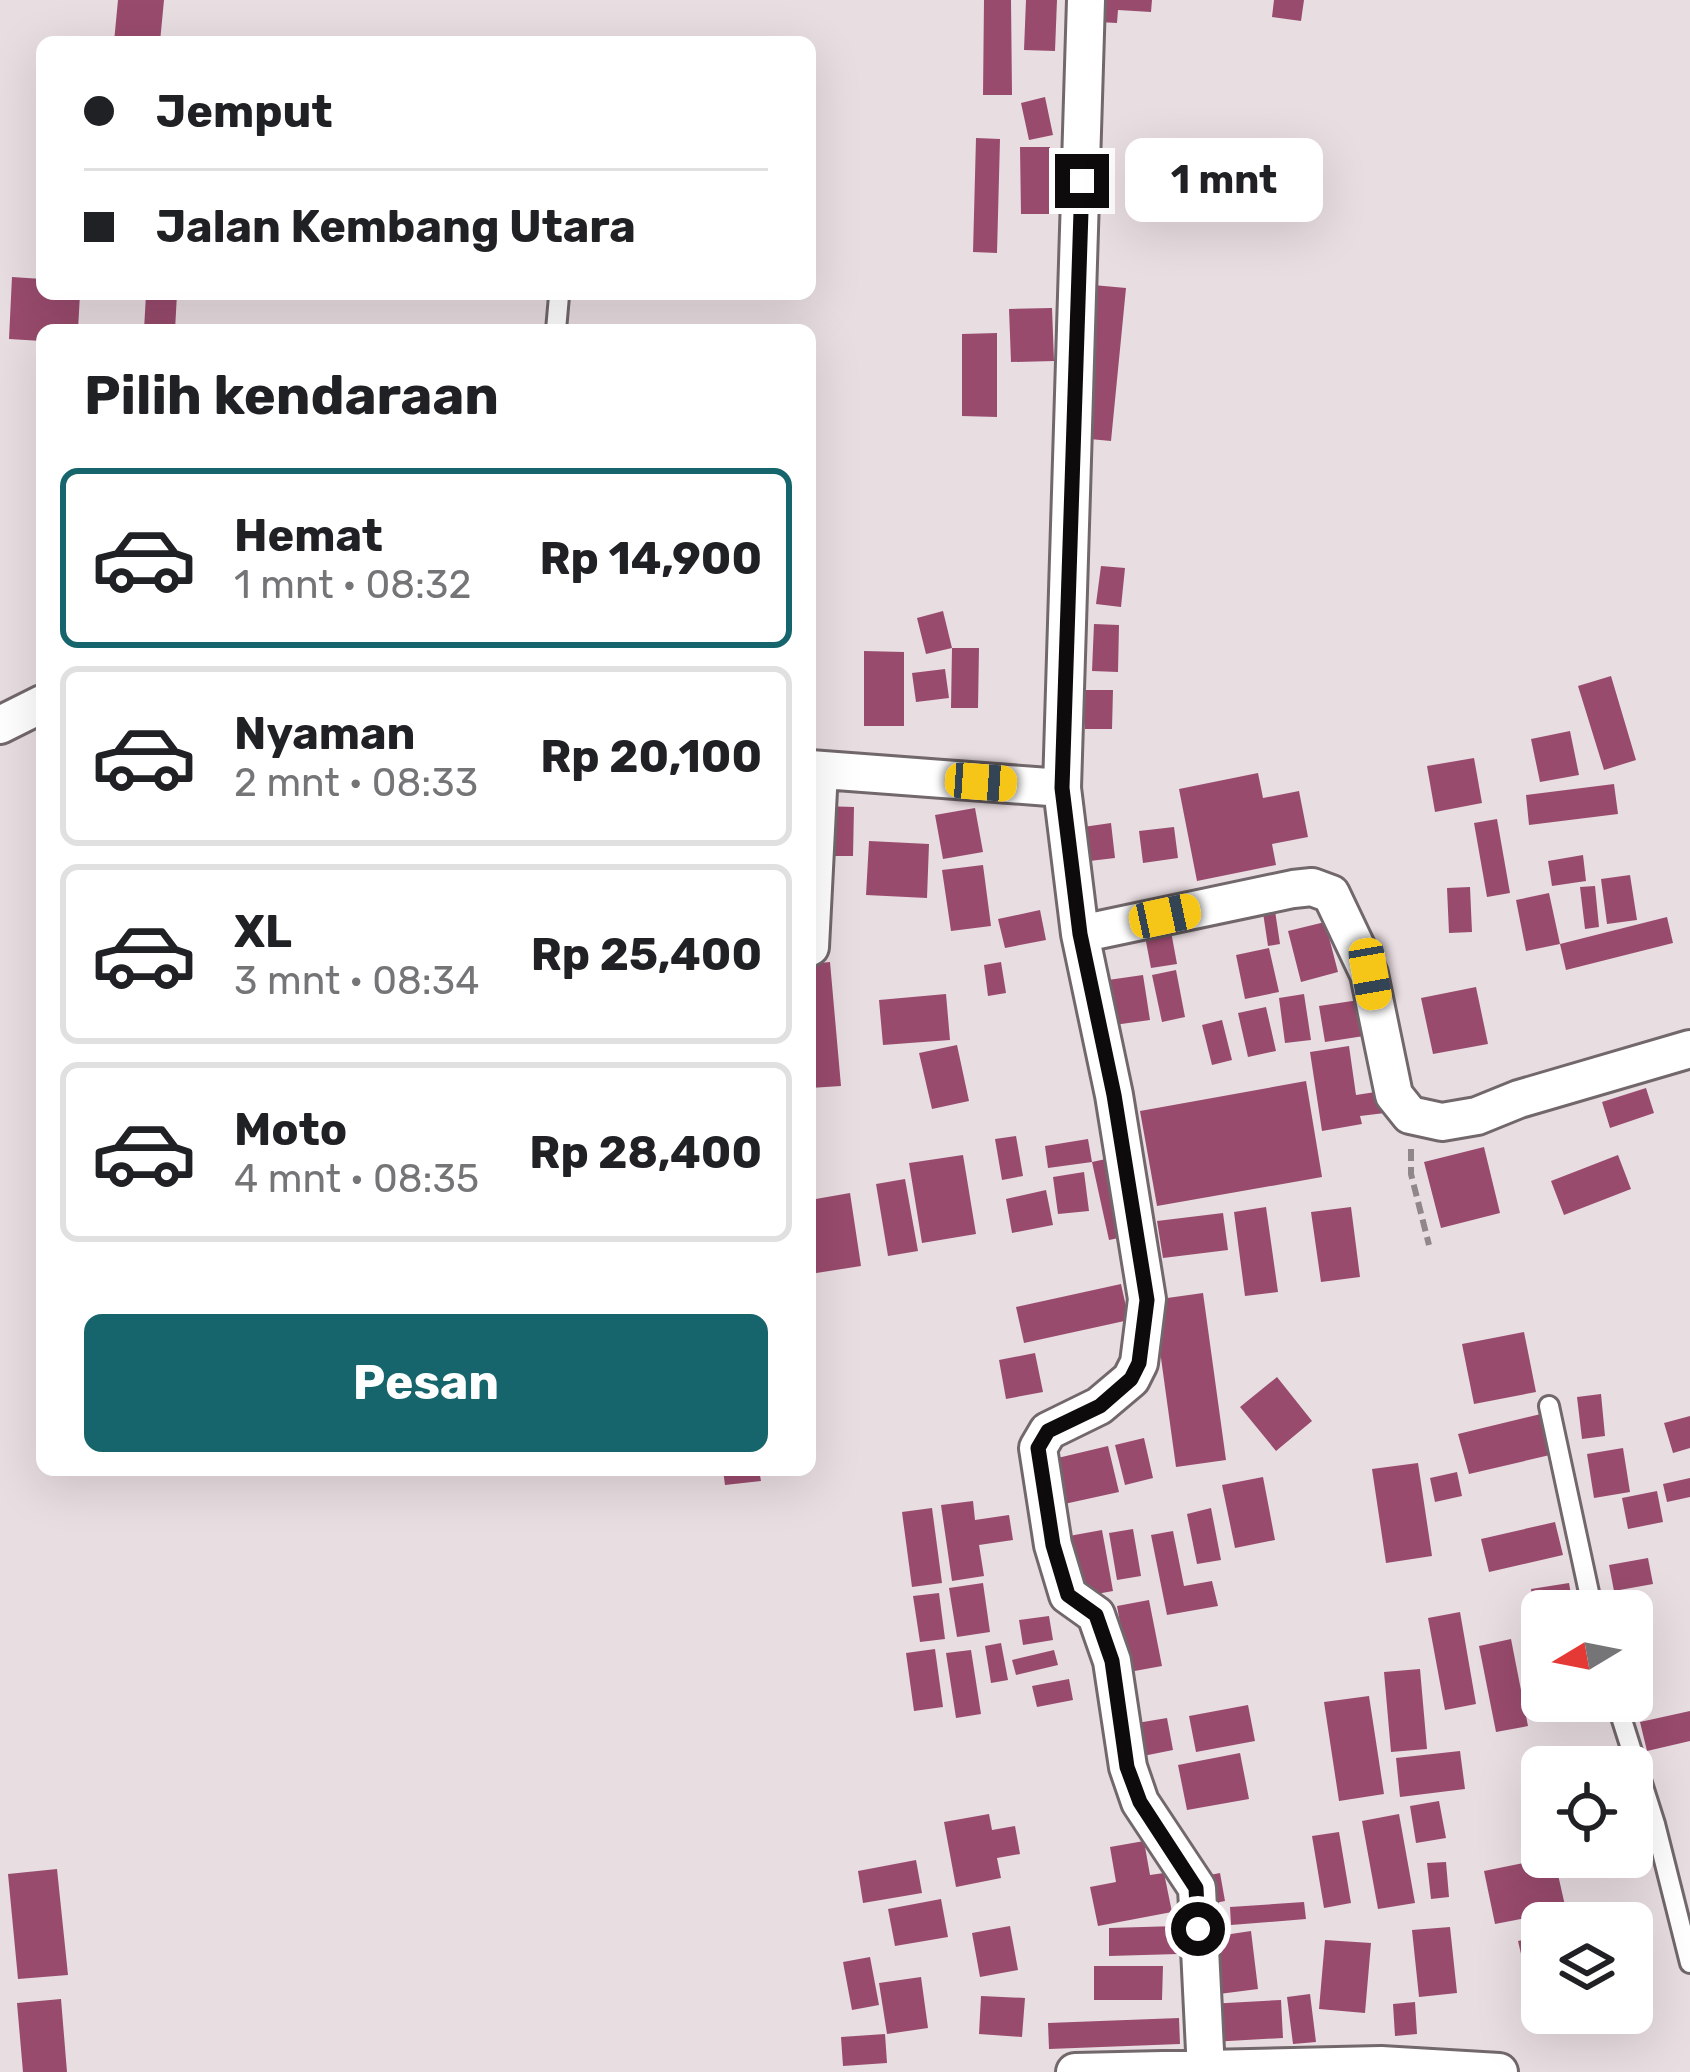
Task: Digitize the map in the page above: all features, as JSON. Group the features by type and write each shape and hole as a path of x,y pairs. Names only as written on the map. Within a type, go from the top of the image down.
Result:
{"street":[{"path":"1086,0 1062,788 1080,934 1114,1095 1147,1300 1139,1363 1131,1379 1100,1406 1048,1431 1038,1448 1053,1545 1068,1595 1096,1615 1112,1661 1127,1767 1140,1802 1196,1888 1206,2072"},
{"path":"0,725 36,707"},
{"path":"816,769 1062,788"},
{"path":"1080,934 1293,889 1312,887 1331,894 1370,974 1394,1095 1410,1115 1442,1122 1477,1116 1690,1049"},
{"path":"1075,2072 1381,2065 1499,2072"}],"lane":[{"path":"1549,1406 1588,1590"},
{"path":"1623,1722 1655,1824 1690,1963"}],"path":[{"path":"1410,1115 1412,1174 1429,1245"}],"building":[{"path":"118,0 164,0 161,36 115,36"},
{"path":"984,0 1011,0 1012,95 983,95"},
{"path":"1026,0 1057,0 1055,51 1024,50"},
{"path":"1099,0 1152,0 1151,12 1118,10 1117,23 1098,22"},
{"path":"1274,0 1304,0 1301,21 1272,17"},
{"path":"1045,97 1053,135 1029,140 1021,103"},
{"path":"976,138 1000,139 997,253 973,252"},
{"path":"1020,147 1050,147 1050,214 1021,214"},
{"path":"12,277 36,279 36,300 80,300 78,324 36,324 36,341 9,339"},
{"path":"1093,285 1126,288 1111,441 1079,438"},
{"path":"146,300 177,300 175,324 144,324"},
{"path":"1052,308 1054,361 1011,362 1009,309"},
{"path":"997,333 997,417 962,416 962,334"},
{"path":"1101,566 1125,568 1121,607 1096,604"},
{"path":"943,611 952,648 926,654 917,618"},
{"path":"1094,624 1119,625 1118,672 1092,671"},
{"path":"952,648 979,648 978,708 951,708"},
{"path":"864,651 904,652 904,726 864,726"},
{"path":"945,669 949,698 916,702 912,673"},
{"path":"1611,676 1636,760 1604,770 1578,686"},
{"path":"1085,690 1113,690 1112,729 1085,729"},
{"path":"1570,731 1579,775 1540,782 1531,739"},
{"path":"1474,758 1482,803 1435,812 1427,766"},
{"path":"1258,773 1263,798 1299,791 1308,837 1272,844 1276,865 1197,881 1179,789"},
{"path":"1614,784 1618,814 1529,825 1526,795"},
{"path":"822,806 854,807 853,856 821,856"},
{"path":"975,808 983,852 943,859 935,815"},
{"path":"1497,819 1510,893 1487,897 1474,823"},
{"path":"1111,823 1115,858 1081,862 1076,828"},
{"path":"1174,827 1178,858 1143,863 1139,831"},
{"path":"869,841 929,844 927,898 866,895"},
{"path":"1583,855 1586,881 1552,886 1548,861"},
{"path":"983,865 991,926 951,931 942,870"},
{"path":"1630,875 1637,920 1607,924 1601,879"},
{"path":"1595,886 1599,927 1585,929 1580,887"},
{"path":"1470,887 1472,932 1449,933 1447,888"},
{"path":"1549,893 1560,944 1526,951 1516,900"},
{"path":"1274,904 1280,944 1268,946 1262,906"},
{"path":"1040,910 1046,940 1005,948 998,919"},
{"path":"1667,917 1673,943 1566,970 1560,944"},
{"path":"1325,922 1338,972 1301,982 1288,931"},
{"path":"1170,926 1177,964 1151,968 1144,931"},
{"path":"1269,948 1279,992 1245,999 1236,955"},
{"path":"830,962 841,1086 816,1088 816,963"},
{"path":"1001,962 1006,993 988,996 984,965"},
{"path":"1176,970 1185,1017 1162,1022 1152,975"},
{"path":"1143,975 1150,1020 1114,1025 1108,980"},
{"path":"1476,987 1488,1044 1433,1054 1421,998"},
{"path":"946,994 950,1040 883,1045 879,1000"},
{"path":"1304,994 1311,1040 1285,1043 1279,998"},
{"path":"1359,1000 1364,1036 1325,1042 1319,1006"},
{"path":"1266,1007 1276,1051 1248,1057 1238,1013"},
{"path":"1222,1020 1232,1060 1212,1065 1202,1025"},
{"path":"957,1045 969,1101 932,1109 919,1053"},
{"path":"1349,1046 1356,1095 1382,1091 1385,1113 1360,1116 1362,1124 1322,1131 1310,1052"},
{"path":"1306,1081 1322,1177 1157,1206 1140,1111"},
{"path":"1646,1088 1654,1113 1610,1128 1602,1102"},
{"path":"1016,1136 1023,1176 1002,1180 995,1139"},
{"path":"1088,1139 1092,1162 1048,1168 1045,1146"},
{"path":"1484,1147 1500,1213 1441,1228 1424,1162"},
{"path":"963,1155 976,1234 922,1243 909,1163"},
{"path":"1618,1155 1631,1189 1564,1215 1551,1181"},
{"path":"1115,1157 1133,1235 1109,1240 1092,1162"},
{"path":"1084,1172 1089,1211 1058,1214 1053,1177"},
{"path":"905,1179 918,1251 888,1256 876,1184"},
{"path":"1046,1190 1053,1225 1012,1233 1006,1199"},
{"path":"850,1193 861,1266 816,1273 816,1199"},
{"path":"1266,1207 1278,1292 1245,1296 1234,1212"},
{"path":"1351,1207 1360,1277 1321,1282 1311,1212"},
{"path":"1223,1213 1228,1250 1163,1258 1157,1221"},
{"path":"1121,1284 1129,1320 1024,1343 1016,1307"},
{"path":"1203,1293 1226,1460 1176,1467 1153,1300"},
{"path":"1524,1332 1536,1392 1474,1404 1462,1344"},
{"path":"1035,1353 1043,1392 1006,1399 999,1360"},
{"path":"1277,1377 1312,1421 1276,1451 1240,1407"},
{"path":"1601,1394 1605,1436 1582,1439 1577,1397"},
{"path":"1541,1414 1550,1455 1469,1474 1458,1434"},
{"path":"1690,1416 1690,1448 1673,1453 1664,1423"},
{"path":"1144,1438 1153,1478 1125,1485 1115,1445"},
{"path":"1108,1446 1119,1492 1055,1506 1045,1461"},
{"path":"1623,1448 1630,1492 1594,1498 1587,1454"},
{"path":"1418,1463 1432,1556 1386,1563 1372,1469"},
{"path":"1457,1472 1462,1496 1435,1502 1430,1478"},
{"path":"724,1476 760,1476 761,1481 725,1485"},
{"path":"1263,1477 1275,1540 1235,1548 1222,1485"},
{"path":"1690,1478 1690,1497 1667,1502 1663,1484"},
{"path":"1657,1491 1663,1522 1628,1529 1622,1498"},
{"path":"973,1501 975,1520 1009,1515 1013,1540 979,1545 984,1576 952,1581 941,1505"},
{"path":"932,1508 942,1583 912,1587 902,1512"},
{"path":"1211,1508 1221,1560 1197,1564 1187,1514"},
{"path":"1555,1522 1563,1555 1489,1572 1481,1539"},
{"path":"1133,1529 1141,1576 1117,1580 1109,1533"},
{"path":"1102,1530 1113,1591 1080,1597 1069,1536"},
{"path":"1173,1531 1184,1586 1212,1581 1218,1606 1167,1615 1151,1535"},
{"path":"1648,1558 1653,1584 1614,1590 1609,1565"},
{"path":"983,1583 990,1632 957,1637 949,1588"},
{"path":"1569,1583 1570,1590 1531,1590"},
{"path":"939,1593 945,1639 920,1642 913,1596"},
{"path":"1149,1600 1162,1666 1129,1672 1117,1606"},
{"path":"1460,1612 1476,1704 1445,1710 1428,1618"},
{"path":"1049,1616 1053,1640 1023,1645 1019,1620"},
{"path":"1511,1639 1521,1690 1521,1722 1528,1726 1496,1732 1479,1646"},
{"path":"1001,1643 1008,1680 991,1683 985,1646"},
{"path":"935,1649 943,1707 914,1711 906,1653"},
{"path":"971,1650 981,1714 956,1718 946,1653"},
{"path":"1054,1650 1058,1665 1016,1675 1012,1660"},
{"path":"1420,1669 1427,1749 1391,1752 1384,1672"},
{"path":"1069,1679 1073,1700 1037,1707 1032,1686"},
{"path":"1369,1696 1384,1794 1339,1801 1324,1702"},
{"path":"1248,1705 1255,1741 1196,1752 1189,1716"},
{"path":"1690,1711 1690,1741 1653,1750 1646,1746 1640,1722"},
{"path":"1167,1718 1173,1750 1143,1756 1137,1723"},
{"path":"1460,1751 1465,1789 1400,1797 1396,1758"},
{"path":"1240,1753 1249,1799 1187,1810 1178,1765"},
{"path":"1439,1801 1446,1838 1416,1843 1410,1806"},
{"path":"989,1814 992,1830 1015,1826 1020,1854 997,1858 1001,1878 956,1887 944,1822"},
{"path":"1399,1814 1415,1903 1378,1909 1362,1821"},
{"path":"1339,1832 1351,1903 1324,1908 1312,1836"},
{"path":"1144,1841 1150,1875 1164,1873 1172,1912 1098,1926 1090,1887 1116,1882 1110,1847"},
{"path":"916,1860 922,1893 863,1903 858,1871"},
{"path":"1446,1862 1449,1897 1431,1899 1427,1863"},
{"path":"1521,1864 1521,1878 1559,1878 1564,1902 1521,1902 1521,1919 1495,1924 1484,1871"},
{"path":"57,1869 68,1975 18,1979 8,1874"},
{"path":"1220,1873 1225,1901 1210,1904 1205,1876"},
{"path":"941,1899 948,1937 895,1946 888,1909"},
{"path":"1304,1902 1306,1919 1231,1925 1230,1907"},
{"path":"1010,1926 1018,1970 980,1977 972,1933"},
{"path":"1177,1926 1178,1954 1109,1956 1109,1928"},
{"path":"1450,1927 1457,1993 1419,1997 1412,1930"},
{"path":"1251,1931 1258,1989 1219,1994 1211,1937"},
{"path":"1325,1940 1371,1943 1365,2013 1319,2009"},
{"path":"870,1957 879,2005 852,2010 843,1962"},
{"path":"1094,1966 1163,1966 1162,2000 1094,2000"},
{"path":"921,1977 928,2028 887,2034 879,1983"},
{"path":"1310,1994 1316,2042 1293,2044 1287,1997"},
{"path":"981,1996 1025,1998 1022,2037 979,2034"},
{"path":"61,1999 67,2072 23,2072 17,2003"},
{"path":"1281,2000 1283,2038 1211,2042 1208,2004"},
{"path":"1415,2002 1417,2034 1395,2036 1393,2004"},
{"path":"1179,2018 1180,2044 1049,2049 1048,2023"},
{"path":"885,2034 887,2063 843,2066 841,2037"}],"route":[{"path":"1082,181 1062,788 1080,934 1114,1095 1147,1300 1139,1363 1131,1379 1100,1406 1048,1431 1038,1448 1053,1545 1068,1595 1096,1615 1112,1661 1127,1767 1140,1802 1196,1888 1198,1929"}]}
